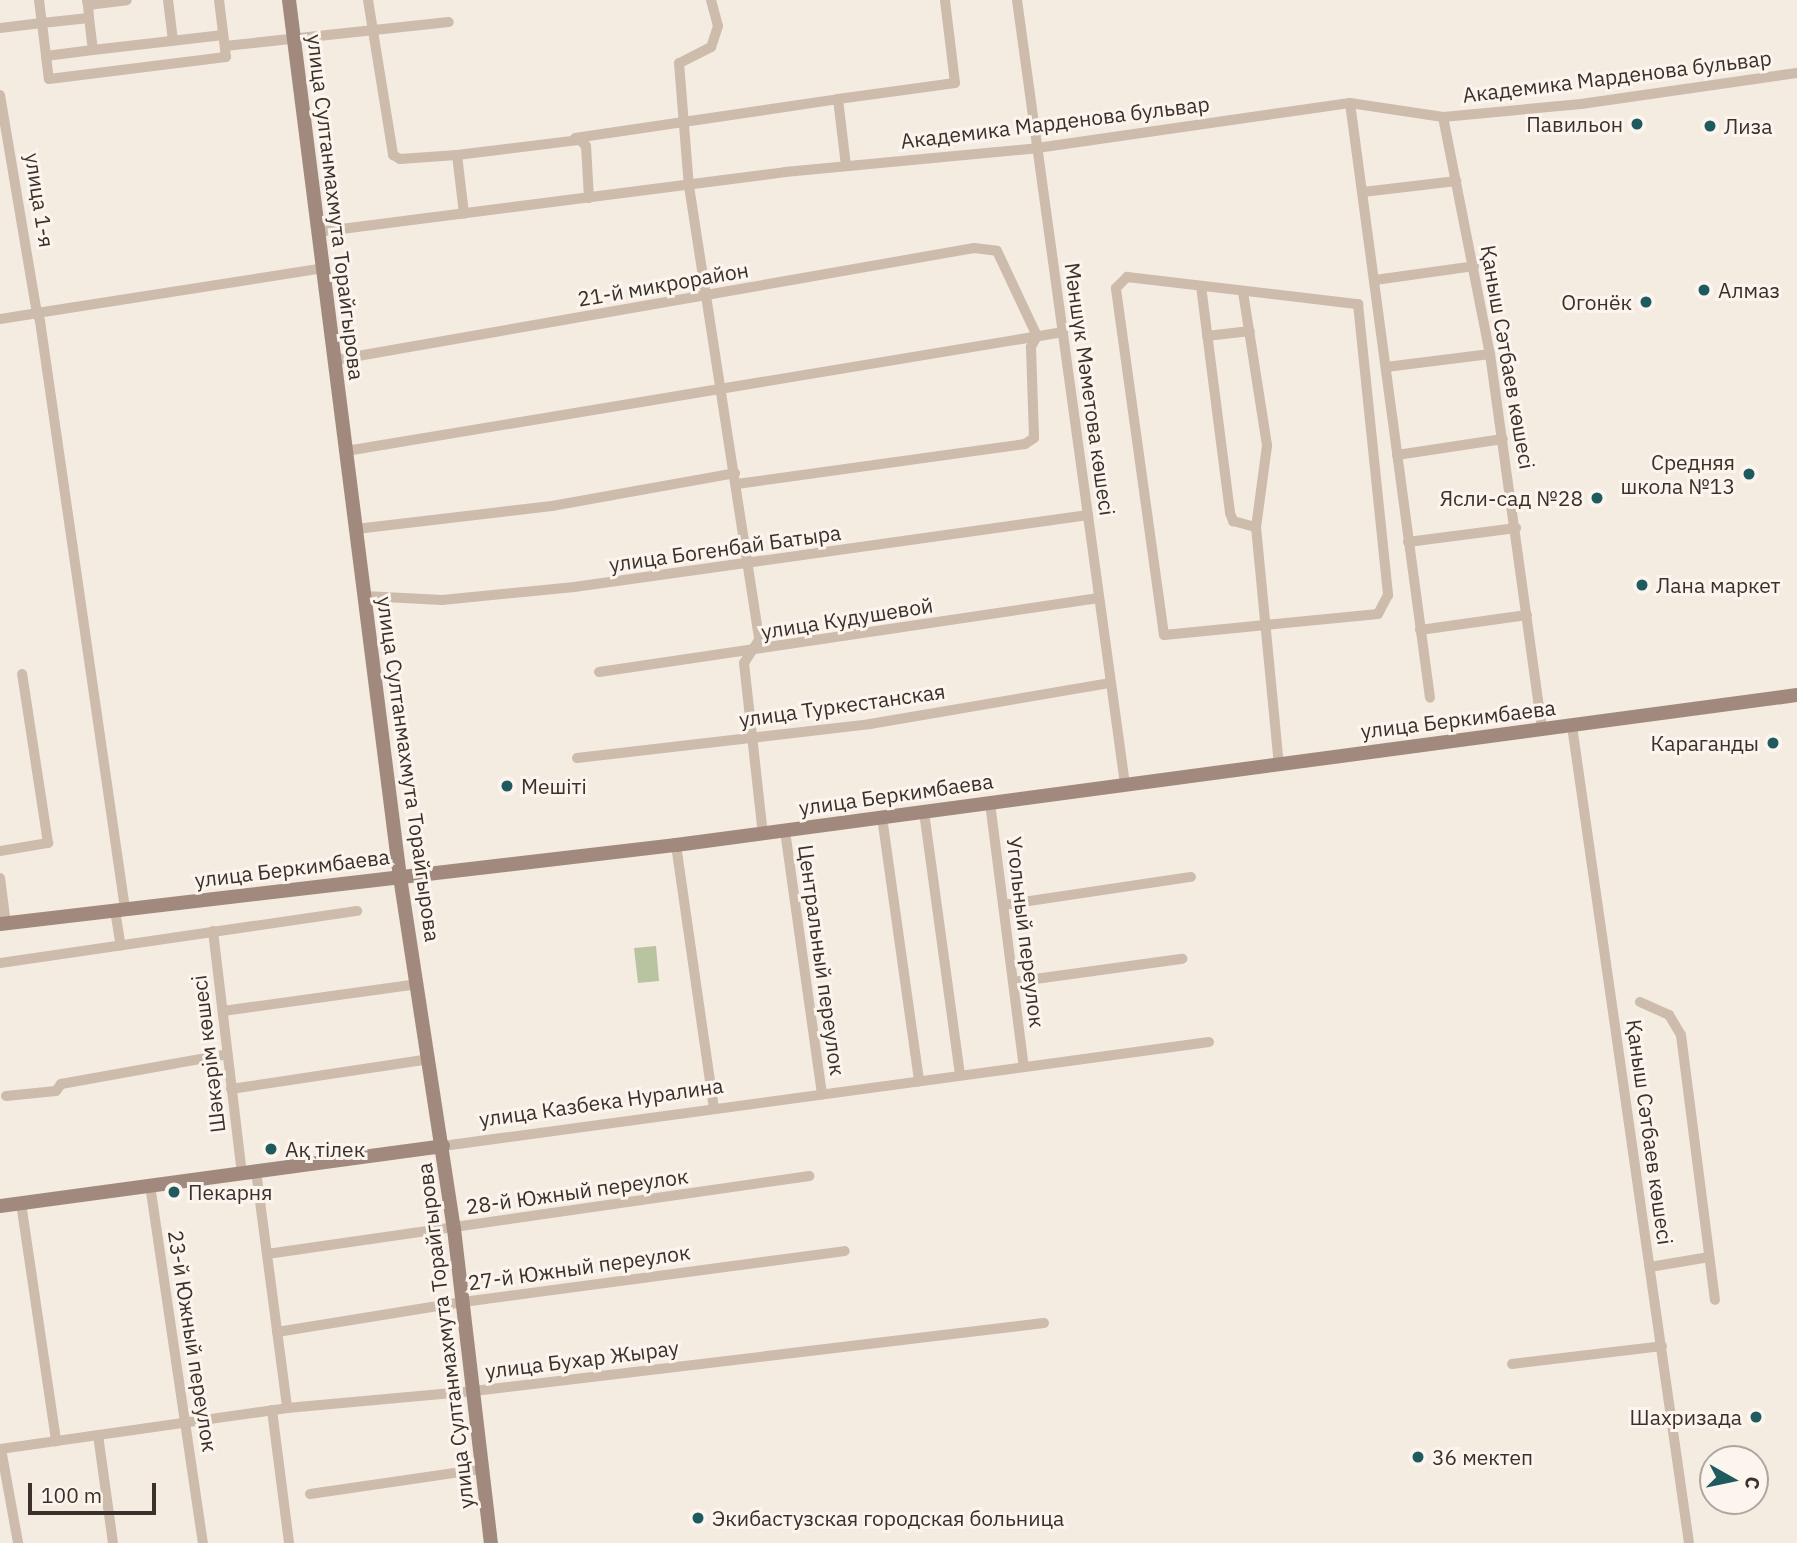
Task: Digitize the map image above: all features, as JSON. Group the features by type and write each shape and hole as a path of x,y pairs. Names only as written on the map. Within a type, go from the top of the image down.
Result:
{"street":[{"path":"39,0 49,79 226,57 219,0"},
{"path":"93,50 87,3 127,0"},
{"path":"168,0 173,41"},
{"name":"улица Султанмахмута Торайгырова","path":"289,0 400,877 454,1229 491,1543"},
{"path":"368,0 393,155 400,159 457,155 955,83 945,0"},
{"path":"711,0 718,26 711,47 679,63 689,186 759,640 748,653 744,663 763,834"},
{"name":"Мәншүк Мәметова көшесі","path":"1017,0 1125,784"},
{"path":"0,28 89,18"},
{"path":"225,46 449,22"},
{"path":"46,55 223,35"},
{"name":"Академика Марденова бульвар","path":"318,232 846,166 1037,148 1350,103 1443,117 1581,104 1797,73"},
{"name":"улица 1-я","path":"0,95 21,197 120,910 121,946"},
{"path":"838,99 846,166"},
{"path":"1350,103 1430,698"},
{"name":"Қаныш Сәтбаев көшесі","path":"1443,117 1490,354 1542,730"},
{"path":"572,138 586,146 589,198"},
{"path":"457,155 464,214"},
{"path":"1363,192 1456,181"},
{"name":"21-й микрорайон","path":"335,360 974,248 997,251 1037,337"},
{"path":"1375,280 1474,266"},
{"path":"0,319 323,268"},
{"path":"1127,277 1243,292 1358,304 1388,595 1378,614 1169,638 1161,630 1116,288 1127,277"},
{"path":"1201,286 1230,513 1233,521 1256,527"},
{"path":"1243,292 1267,446 1256,527 1263,627 1279,764"},
{"path":"1207,336 1250,331"},
{"path":"346,451 1063,332"},
{"path":"356,528 552,506 736,479 1024,444 1034,438 1036,426 1030,383 1031,346 1037,337"},
{"path":"1386,367 1490,354"},
{"path":"1396,455 1503,439"},
{"name":"улица Богенбай Батыра","path":"365,596 442,600 748,565 1088,515"},
{"path":"1408,542 1516,528"},
{"name":"улица Кудушевой","path":"599,673 748,653 1099,597"},
{"path":"1420,630 1527,615"},
{"path":"0,852 48,843 22,674"},
{"name":"улица Туркестанская","path":"577,758 870,724 1111,683"},
{"name":"улица Беркимбаева","path":"3,924 763,834 1797,695"},
{"name":"Қаныш Сәтбаев көшесі","path":"1572,726 1689,1543"},
{"name":"Угольный переулок","path":"990,803 1024,1067"},
{"path":"924,812 960,1076"},
{"path":"883,817 919,1081"},
{"name":"Центральный переулок","path":"785,831 822,1094"},
{"path":"676,845 714,1108"},
{"path":"0,877 3,924"},
{"path":"1003,905 1191,877"},
{"path":"0,963 357,911"},
{"name":"Шәкәрім көшесі","path":"214,931 231,1088 267,1254 287,1408"},
{"path":"1013,982 1182,959"},
{"path":"223,1011 418,984"},
{"path":"1640,1002 1669,1016 1681,1035 1715,1300"},
{"name":"улица Казбека Нуралина","path":"0,1206 1209,1042"},
{"path":"6,1096 56,1091 61,1084 227,1054"},
{"path":"231,1088 430,1059"},
{"name":"28-й Южный переулок","path":"267,1254 809,1176"},
{"name":"23-й Южный переулок","path":"150,1185 204,1543"},
{"path":"21,1203 56,1441"},
{"name":"27-й Южный переулок","path":"277,1332 463,1302 845,1251"},
{"path":"1650,1266 1709,1257"},
{"name":"улица Бухар Жырау","path":"1,1449 287,1408 474,1391 1044,1323"},
{"path":"1512,1364 1662,1346"},
{"path":"272,1410 289,1543"},
{"path":"98,1435 113,1543"},
{"path":"1,1449 18,1543"},
{"path":"310,1494 482,1469"}],"green space":[{"path":"656,946 659,981 638,983 634,948"}],"place":[{"name":"Павильон","path":"1637,124"},
{"name":"Лиза","path":"1710,126"},
{"name":"Алмаз","path":"1704,290"},
{"name":"Огонёк","path":"1646,302"},
{"name":"Средняя школа №13","path":"1749,474"},
{"name":"Ясли-сад №28","path":"1597,498"},
{"name":"Лана маркет","path":"1642,585"},
{"name":"Караганды","path":"1773,743"},
{"name":"Мешіті","path":"507,786"},
{"name":"Ақ тілек","path":"271,1149"},
{"name":"Пекарня","path":"174,1192"},
{"name":"Шахризада","path":"1756,1417"},
{"name":"36 мектеп","path":"1418,1457"},
{"name":"Экибастузская городская больница","path":"698,1518"}]}
